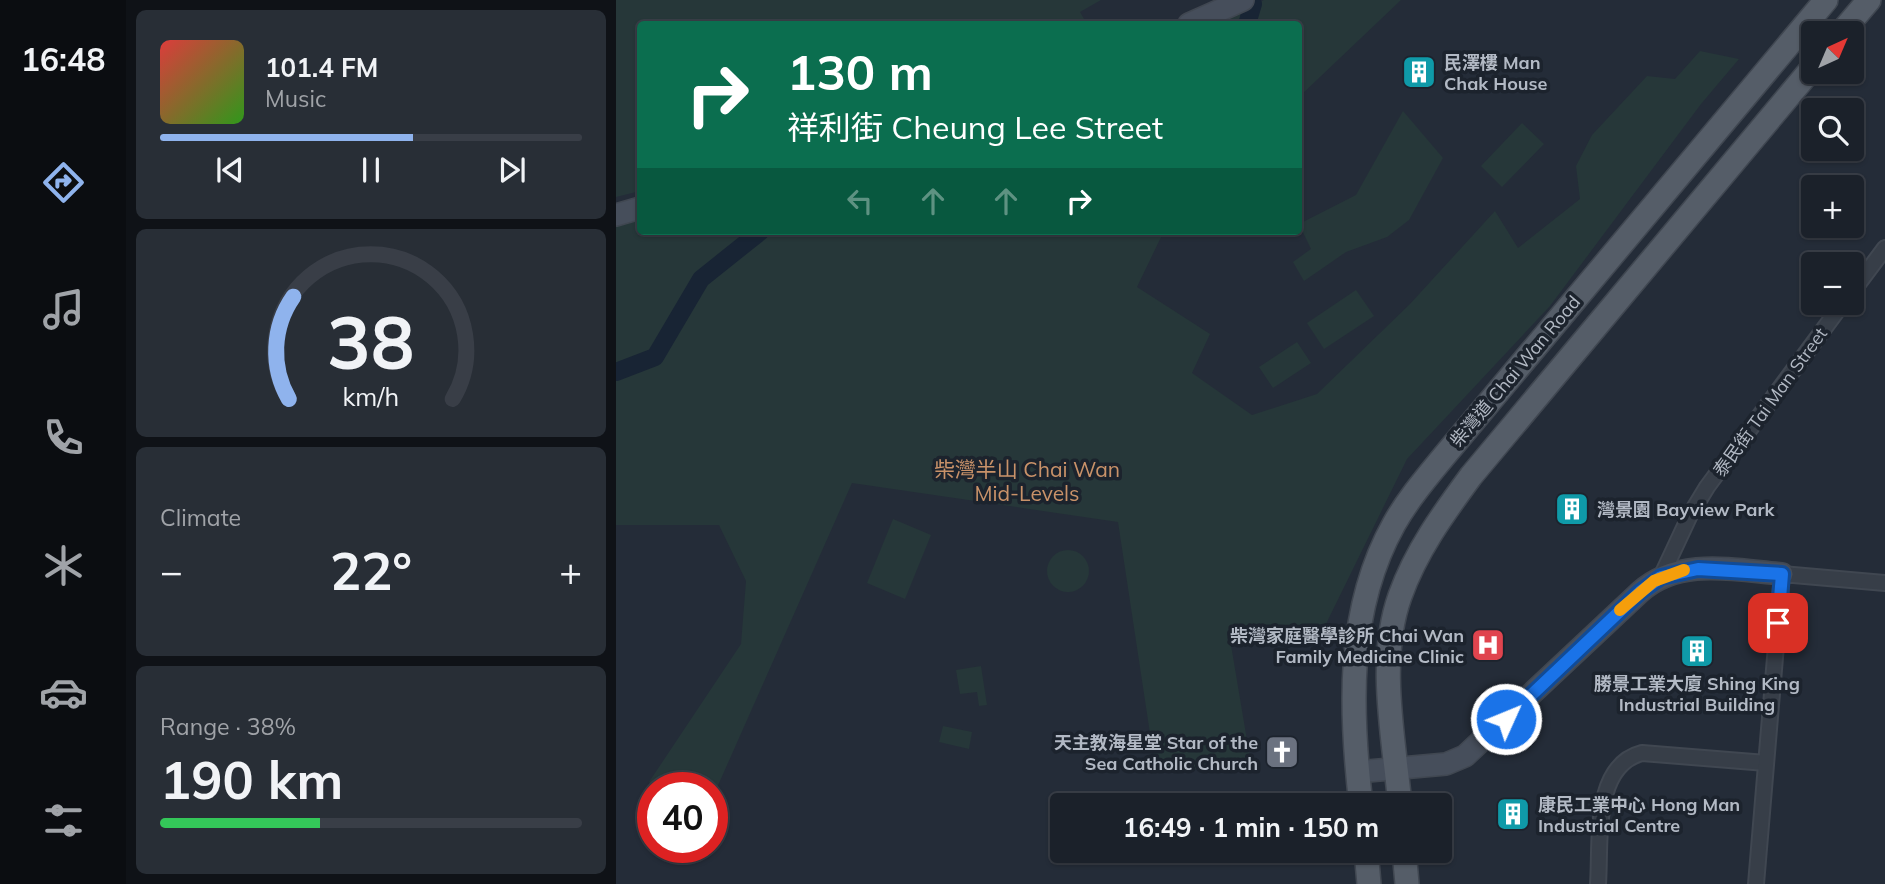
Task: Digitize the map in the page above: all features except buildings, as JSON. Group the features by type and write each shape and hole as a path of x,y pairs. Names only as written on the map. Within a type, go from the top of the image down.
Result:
{"main road":[{"name":"柴灣道 Chai Wan Road","path":"1360,793 1356,640 1365,599 1381,553 1407,502 1826,0"},
{"path":"1851,21 1869,0"},
{"name":"柴灣道 Chai Wan Road","path":"1399,793 1390,686 1391,639 1399,599 1416,559 1436,523 1480,466 1801,81"},
{"path":"1368,863 1370,884"},
{"path":"1405,863 1407,884"}],"street":[{"path":"1196,21 1243,0"},
{"path":"616,215 637,209"},
{"path":"1864,276 1885,248"},
{"name":"泰民街 Tai Man Street","path":"1661,577 1690,515 1707,487 1834,315"},
{"path":"1357,772 1446,764 1465,756 1640,592 1661,577 1698,569 1885,583"},
{"path":"1756,884 1782,574"},
{"path":"1598,884 1606,789 1612,772 1625,759 1642,753 1766,763"}],"shaded area":[{"path":"616,0 1101,0 1080,12 1085,21 637,21 637,192 616,197"},
{"path":"1264,0 1401,0 1302,94 1302,21 1224,21"},
{"path":"1700,51 1739,59 1701,104 1550,306 1407,459 1325,626 1231,645 1251,764 1156,773 1118,522 852,483 724,772 656,772 741,644 746,581 719,525 616,525 616,227 637,221 637,235 1162,235 1137,287 1210,334 1192,373 1252,415 1317,394 1410,304 1495,211 1518,248 1580,199 1576,166 1592,135 1647,76 1675,79"},
{"path":"1403,111 1443,158 1409,220 1387,237 1346,252 1304,281 1293,262 1311,249 1302,230 1302,222 1356,195"},
{"path":"1522,123 1544,144 1502,187 1481,166"},
{"path":"1356,290 1374,316 1324,349 1307,323"},
{"path":"1297,342 1311,363 1273,388 1259,367"},
{"path":"893,519 931,535 905,599 867,583"},
{"path":"1068,550 1083,556 1089,571 1083,586 1068,592 1053,586 1047,571 1053,556"},
{"path":"981,666 987,705 979,706 977,692 960,694 956,670"},
{"path":"943,726 972,732 969,749 939,742"}],"waterway":[{"path":"1248,21 1253,4"},
{"path":"616,372 655,357 701,279 756,235"}],"slow traffic":[{"path":"1620,610 1654,581 1684,570"}],"place":[{"name":"民澤樓 Man Chak House","path":"1419,72"},
{"name":"灣景園 Bayview Park","path":"1572,509"},
{"name":"柴灣家庭醫學診所 Chai Wan Family Medicine Clinic","path":"1488,645"},
{"name":"勝景工業大廈 Shing King Industrial Building","path":"1697,651"},
{"name":"天主教海星堂 Star of the Sea Catholic Church","path":"1282,752"},
{"name":"康民工業中心 Hong Man Industrial Centre","path":"1513,814"}],"district":[{"name":"柴灣半山 Chai Wan Mid-Levels","path":"1027,481"}],"route":[{"path":"1506,719 1640,592 1671,573 1683,570 1725,569 1782,574 1778,623"}]}
